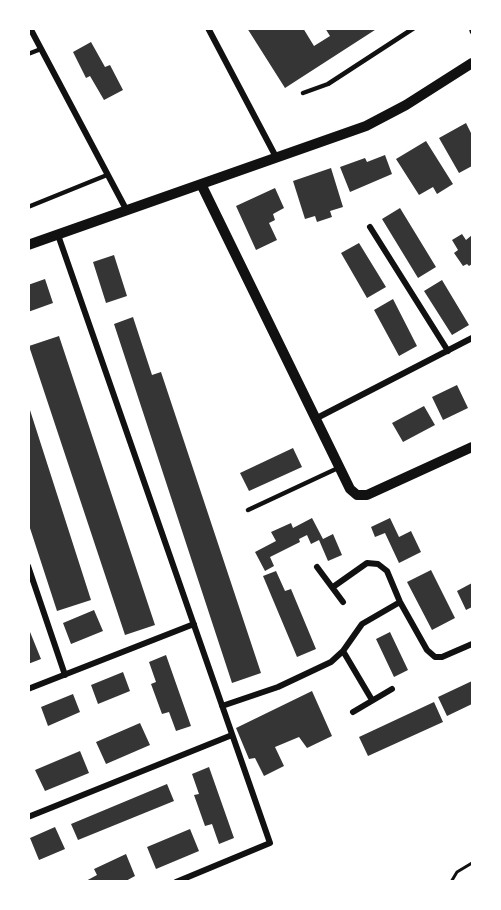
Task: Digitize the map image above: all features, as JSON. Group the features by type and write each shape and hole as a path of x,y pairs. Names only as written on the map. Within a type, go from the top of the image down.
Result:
{"street":[{"path":"30,28 127,211"},
{"path":"208,28 276,158"},
{"path":"28,245 202,186 366,126 406,105 472,63"},
{"path":"202,186 350,489 357,495 366,495 472,447"},
{"path":"370,227 448,351"},
{"path":"58,235 270,843 176,882"},
{"path":"315,419 472,338"},
{"path":"333,587 367,563 378,564 387,571 400,602 427,650 435,657 442,657 472,644"},
{"path":"28,566 65,675"},
{"path":"317,567 344,602"},
{"path":"222,706 278,687 331,662 343,651 362,624 400,602"},
{"path":"28,689 194,624"},
{"path":"343,651 372,700"},
{"path":"353,712 392,689"},
{"path":"28,817 232,735"}],"lane":[{"path":"303,93 328,84 414,28"},
{"path":"28,54 40,49"},
{"path":"28,207 107,175"},
{"path":"248,510 339,468"}],"path":[{"path":"451,882 457,872 472,863"}],"building":[{"path":"247,28 303,28 314,46 330,36 325,28 378,28 285,88"},
{"path":"91,42 105,67 110,65 123,90 104,100 90,76 86,78 73,52"},
{"path":"466,123 472,135 472,166 459,173 439,138"},
{"path":"426,141 453,184 437,194 433,187 419,195 396,159"},
{"path":"385,155 392,174 350,192 340,167 365,158 367,162"},
{"path":"331,168 343,207 330,211 332,217 317,222 315,216 305,219 293,181"},
{"path":"275,188 284,208 273,214 275,220 269,223 277,240 256,250 236,206"},
{"path":"400,208 436,267 418,278 382,219"},
{"path":"462,234 466,240 472,235 472,264 469,266 467,264 463,266 454,253 458,250 452,240"},
{"path":"359,243 386,287 367,298 341,253"},
{"path":"114,255 127,296 106,303 93,262"},
{"path":"45,279 53,303 28,312 28,285"},
{"path":"442,280 469,325 452,335 424,291"},
{"path":"393,299 417,346 399,356 374,310"},
{"path":"133,317 152,375 161,372 261,673 232,683 114,324"},
{"path":"59,336 155,625 125,635 29,346"},
{"path":"457,385 468,408 443,420 432,397"},
{"path":"424,406 435,425 403,442 392,423"},
{"path":"29,407 91,600 57,611 28,522"},
{"path":"293,448 302,467 249,491 240,473"},
{"path":"312,518 323,539 333,534 342,555 328,561 319,540 311,544 307,535 299,539 300,542 270,557 274,566 265,571 255,552 276,541 271,532 291,523 293,528"},
{"path":"390,518 399,537 411,531 421,552 399,563 385,533 375,537 371,527"},
{"path":"431,570 455,618 432,630 407,582"},
{"path":"276,571 285,591 291,589 316,649 297,657 263,576"},
{"path":"472,583 472,607 466,610 457,591"},
{"path":"94,610 103,631 71,644 63,623"},
{"path":"28,627 41,659 28,664"},
{"path":"390,632 408,670 394,677 376,639"},
{"path":"166,655 191,726 176,731 169,712 162,714 151,684 156,682 149,662"},
{"path":"123,672 130,691 98,704 91,685"},
{"path":"472,681 472,704 447,716 438,697"},
{"path":"312,691 332,736 307,748 299,737 275,747 284,766 264,776 255,758 249,759 236,728"},
{"path":"73,694 80,712 48,726 41,707"},
{"path":"434,702 443,722 368,756 359,737"},
{"path":"140,723 150,745 106,764 96,742"},
{"path":"80,751 89,773 45,791 35,770"},
{"path":"209,767 234,838 219,844 212,824 205,826 194,795 199,794 192,774"},
{"path":"167,784 174,801 78,840 71,824"},
{"path":"55,827 65,849 39,860 30,838"},
{"path":"190,829 199,851 156,869 147,847"},
{"path":"126,854 135,876 124,882 84,882 97,875 94,869"}]}
